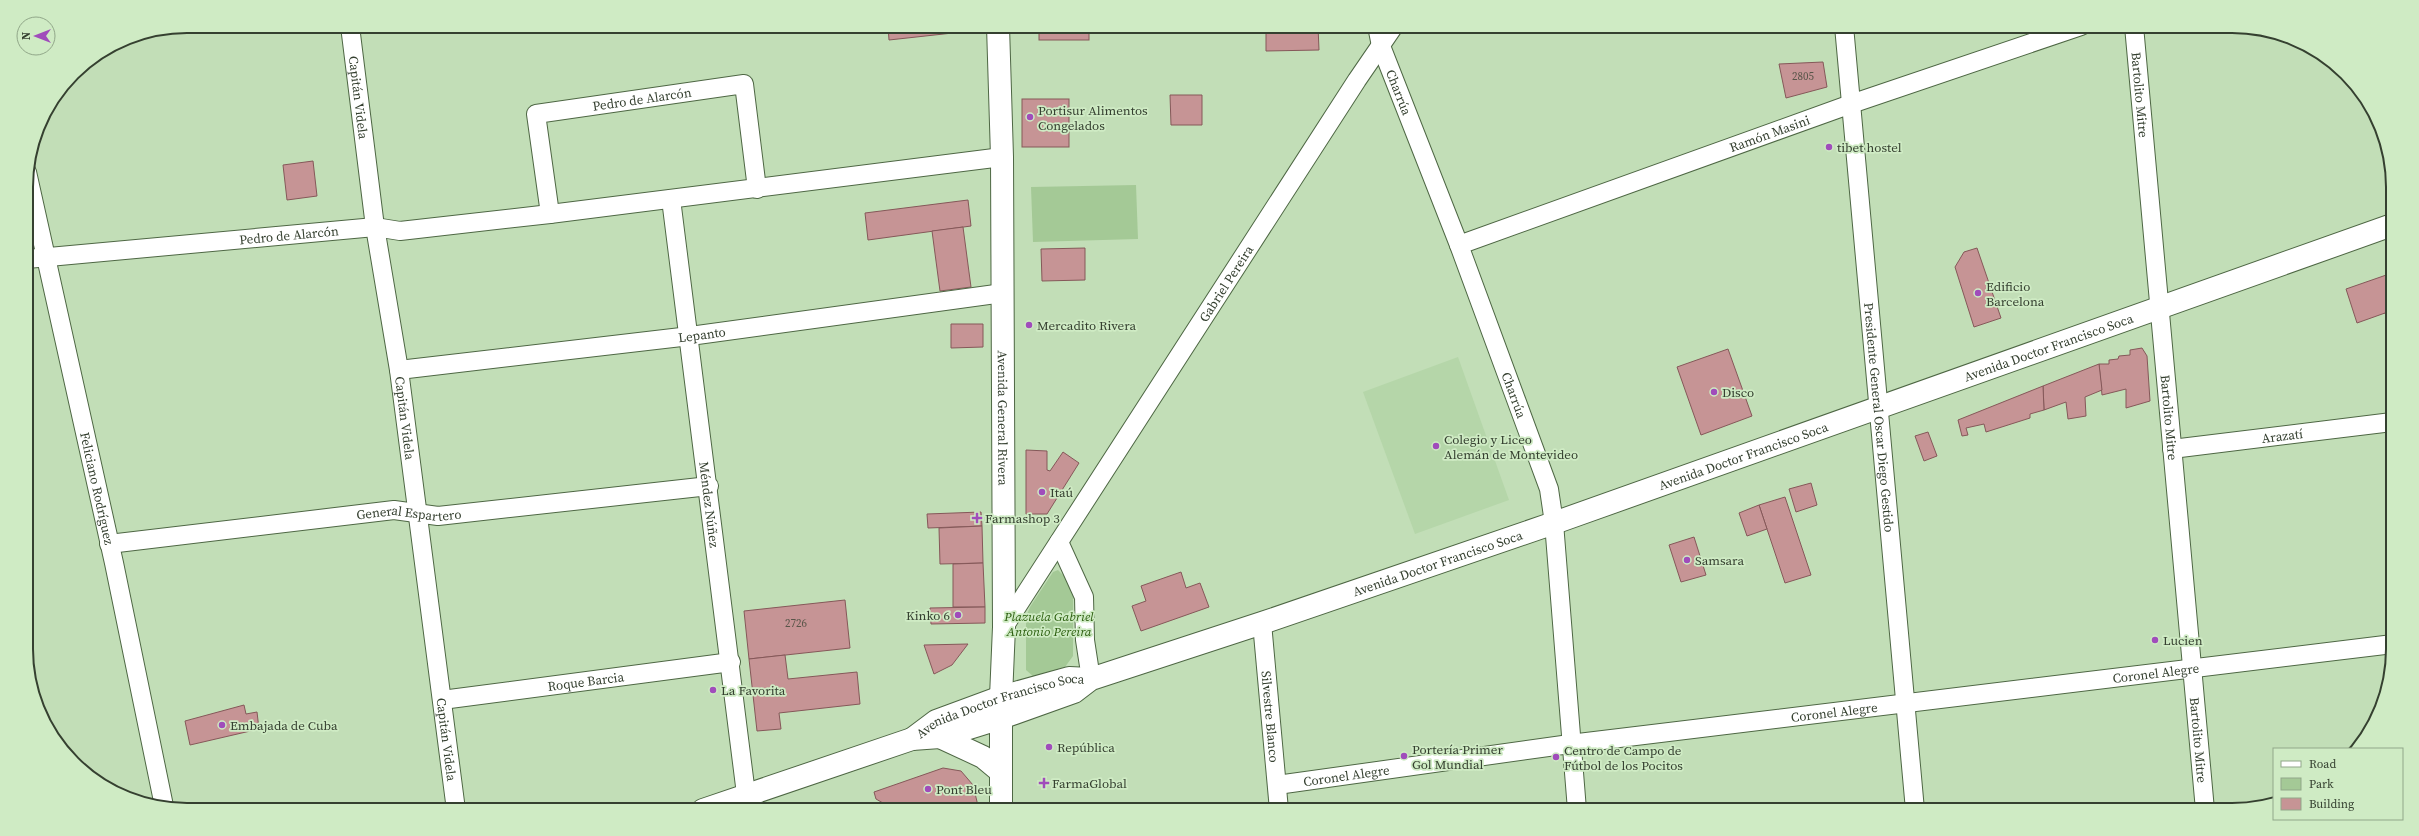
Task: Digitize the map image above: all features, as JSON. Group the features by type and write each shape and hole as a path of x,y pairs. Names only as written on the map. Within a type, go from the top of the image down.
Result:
{"street":[{"name":"Capitán Videla","path":"351,33 375,227 399,370 416,513 455,803"},
{"name":"Avenida General Rivera","path":"998,33 1002,157 1003,292 1004,626 1001,707 1001,803"},
{"name":"Charrúa","path":"1378,33 1381,46 1459,245 1549,489 1554,523 1570,744 1576,803"},
{"name":"Gabriel Pereira","path":"1004,626 1389,33"},
{"name":"Presidente General Oscar Diego Gestido","path":"1845,33 1914,803"},
{"name":"Ramón Masini","path":"1459,245 1851,104 2060,33"},
{"name":"Bartolito Mitre","path":"2135,33 2204,803"},
{"name":"Pedro de Alarcón","path":"550,214 536,114 744,84 757,189"},
{"name":"Pedro de Alarcón","path":"33,258 375,227 400,230 550,214 757,189 1002,157"},
{"name":"Feliciano Rodríguez","path":"33,197 109,544 163,801"},
{"name":"Méndez Núñez","path":"671,199 709,486 747,803"},
{"name":"Avenida Doctor Francisco Soca","path":"912,739 940,737 1001,707 1069,678 1091,679 1262,623 1554,523 1879,406 2386,227"},
{"name":"Lepanto","path":"399,370 690,336 1003,292"},
{"name":"Arazatí","path":"2172,449 2386,423"},
{"name":"General Espartero","path":"109,544 394,510 438,516 709,486"},
{"path":"1059,542 1084,597 1085,640 1091,679"},
{"name":"Silvestre Blanco","path":"1262,623 1278,803"},
{"name":"Coronel Alegre","path":"1277,786 1570,744 2192,667 2386,645"},
{"name":"Roque Barcia","path":"442,700 731,662"},
{"name":"Avenida Doctor Francisco Soca","path":"747,803 912,739 936,722 1001,707"},
{"path":"940,737 983,757 1001,772"}],"shaded area":[{"name":"Colegio y Liceo Alemán de Montevideo","path":"1458,357 1509,500 1415,534 1363,392"}],"green space":[{"path":"1136,185 1138,239 1033,242 1031,187"},
{"name":"Plazuela Gabriel Antonio Pereira","path":"1058,570 1068,580 1073,592 1073,656 1065,667 1034,677 1026,670 1026,617 1030,607 1053,572"}],"building":[{"path":"888,33 953,33 889,40"},
{"path":"1039,33 1089,33 1089,40 1039,40"},
{"path":"1266,33 1318,33 1319,50 1266,51"},
{"path":"1823,62 1827,87 1786,98 1779,64"},
{"path":"1170,95 1202,95 1202,125 1171,125"},
{"path":"1022,99 1069,99 1069,147 1022,147"},
{"path":"313,161 317,196 287,200 283,165"},
{"path":"968,200 971,226 868,240 865,213"},
{"path":"963,227 971,287 940,291 932,231"},
{"path":"1085,248 1085,280 1042,281 1041,249"},
{"name":"Edificio Barcelona","path":"1977,248 2001,318 1974,327 1955,267 1964,252"},
{"path":"2386,275 2386,316 2385,313 2357,323 2346,289"},
{"path":"951,324 983,324 983,347 951,348"},
{"path":"2142,348 2147,356 2150,401 2126,408 2126,389 2102,395 2099,364 2109,364 2109,360 2118,359 2119,356 2130,355 2130,350"},
{"name":"Disco","path":"1728,349 1752,416 1701,435 1677,367"},
{"path":"2099,364 2102,390 2085,397 2086,416 2068,419 2066,402 2044,410 2043,386"},
{"path":"2043,386 2044,410 2030,414 2030,418 1986,432 1984,424 1966,428 1968,435 1962,436 1958,420"},
{"path":"1928,432 1937,456 1924,461 1915,436"},
{"path":"1026,450 1047,451 1047,470 1050,471 1063,452 1079,463 1047,514 1026,514"},
{"path":"1811,483 1817,505 1796,512 1789,489"},
{"path":"1785,497 1811,575 1785,583 1759,505"},
{"path":"1759,505 1767,529 1747,536 1739,513"},
{"path":"981,512 982,526 928,528 927,514"},
{"path":"982,526 983,563 940,564 939,528"},
{"name":"Samsara","path":"1694,537 1706,575 1681,582 1669,545"},
{"path":"983,563 985,607 953,607 953,564"},
{"path":"1181,572 1186,588 1200,583 1209,607 1141,631 1132,606 1146,601 1141,586"},
{"path":"845,600 850,648 749,659 744,611"},
{"name":"Kinko 6","path":"985,607 985,623 931,624 930,608"},
{"path":"968,644 952,665 934,674 924,645"},
{"path":"785,655 788,679 857,672 860,704 779,713 781,729 757,731 749,659"},
{"name":"Embajada de Cuba","path":"244,705 246,714 257,712 259,729 190,745 185,721"},
{"name":"Pont Bleu","path":"943,768 961,771 973,785 977,803 883,803 876,799 874,792"}],"place":[{"name":"Portisur Alimentos Congelados","path":"1030,117"},
{"name":"tibet hostel","path":"1829,147"},
{"name":"Edificio Barcelona","path":"1978,293"},
{"name":"Mercadito Rivera","path":"1029,325"},
{"name":"Disco","path":"1714,392"},
{"name":"Colegio y Liceo Alemán de Montevideo","path":"1436,446"},
{"name":"Itaú","path":"1042,492"},
{"name":"Farmashop 3","path":"977,518"},
{"name":"Samsara","path":"1687,560"},
{"name":"Kinko 6","path":"958,615"},
{"name":"Lucien","path":"2155,640"},
{"name":"La Favorita","path":"713,690"},
{"name":"Embajada de Cuba","path":"222,725"},
{"name":"República","path":"1049,747"},
{"name":"Portería Primer Gol Mundial","path":"1404,756"},
{"name":"Centro de Campo de Fútbol de los Pocitos","path":"1556,757"},
{"name":"FarmaGlobal","path":"1044,783"},
{"name":"Pont Bleu","path":"928,789"}]}
